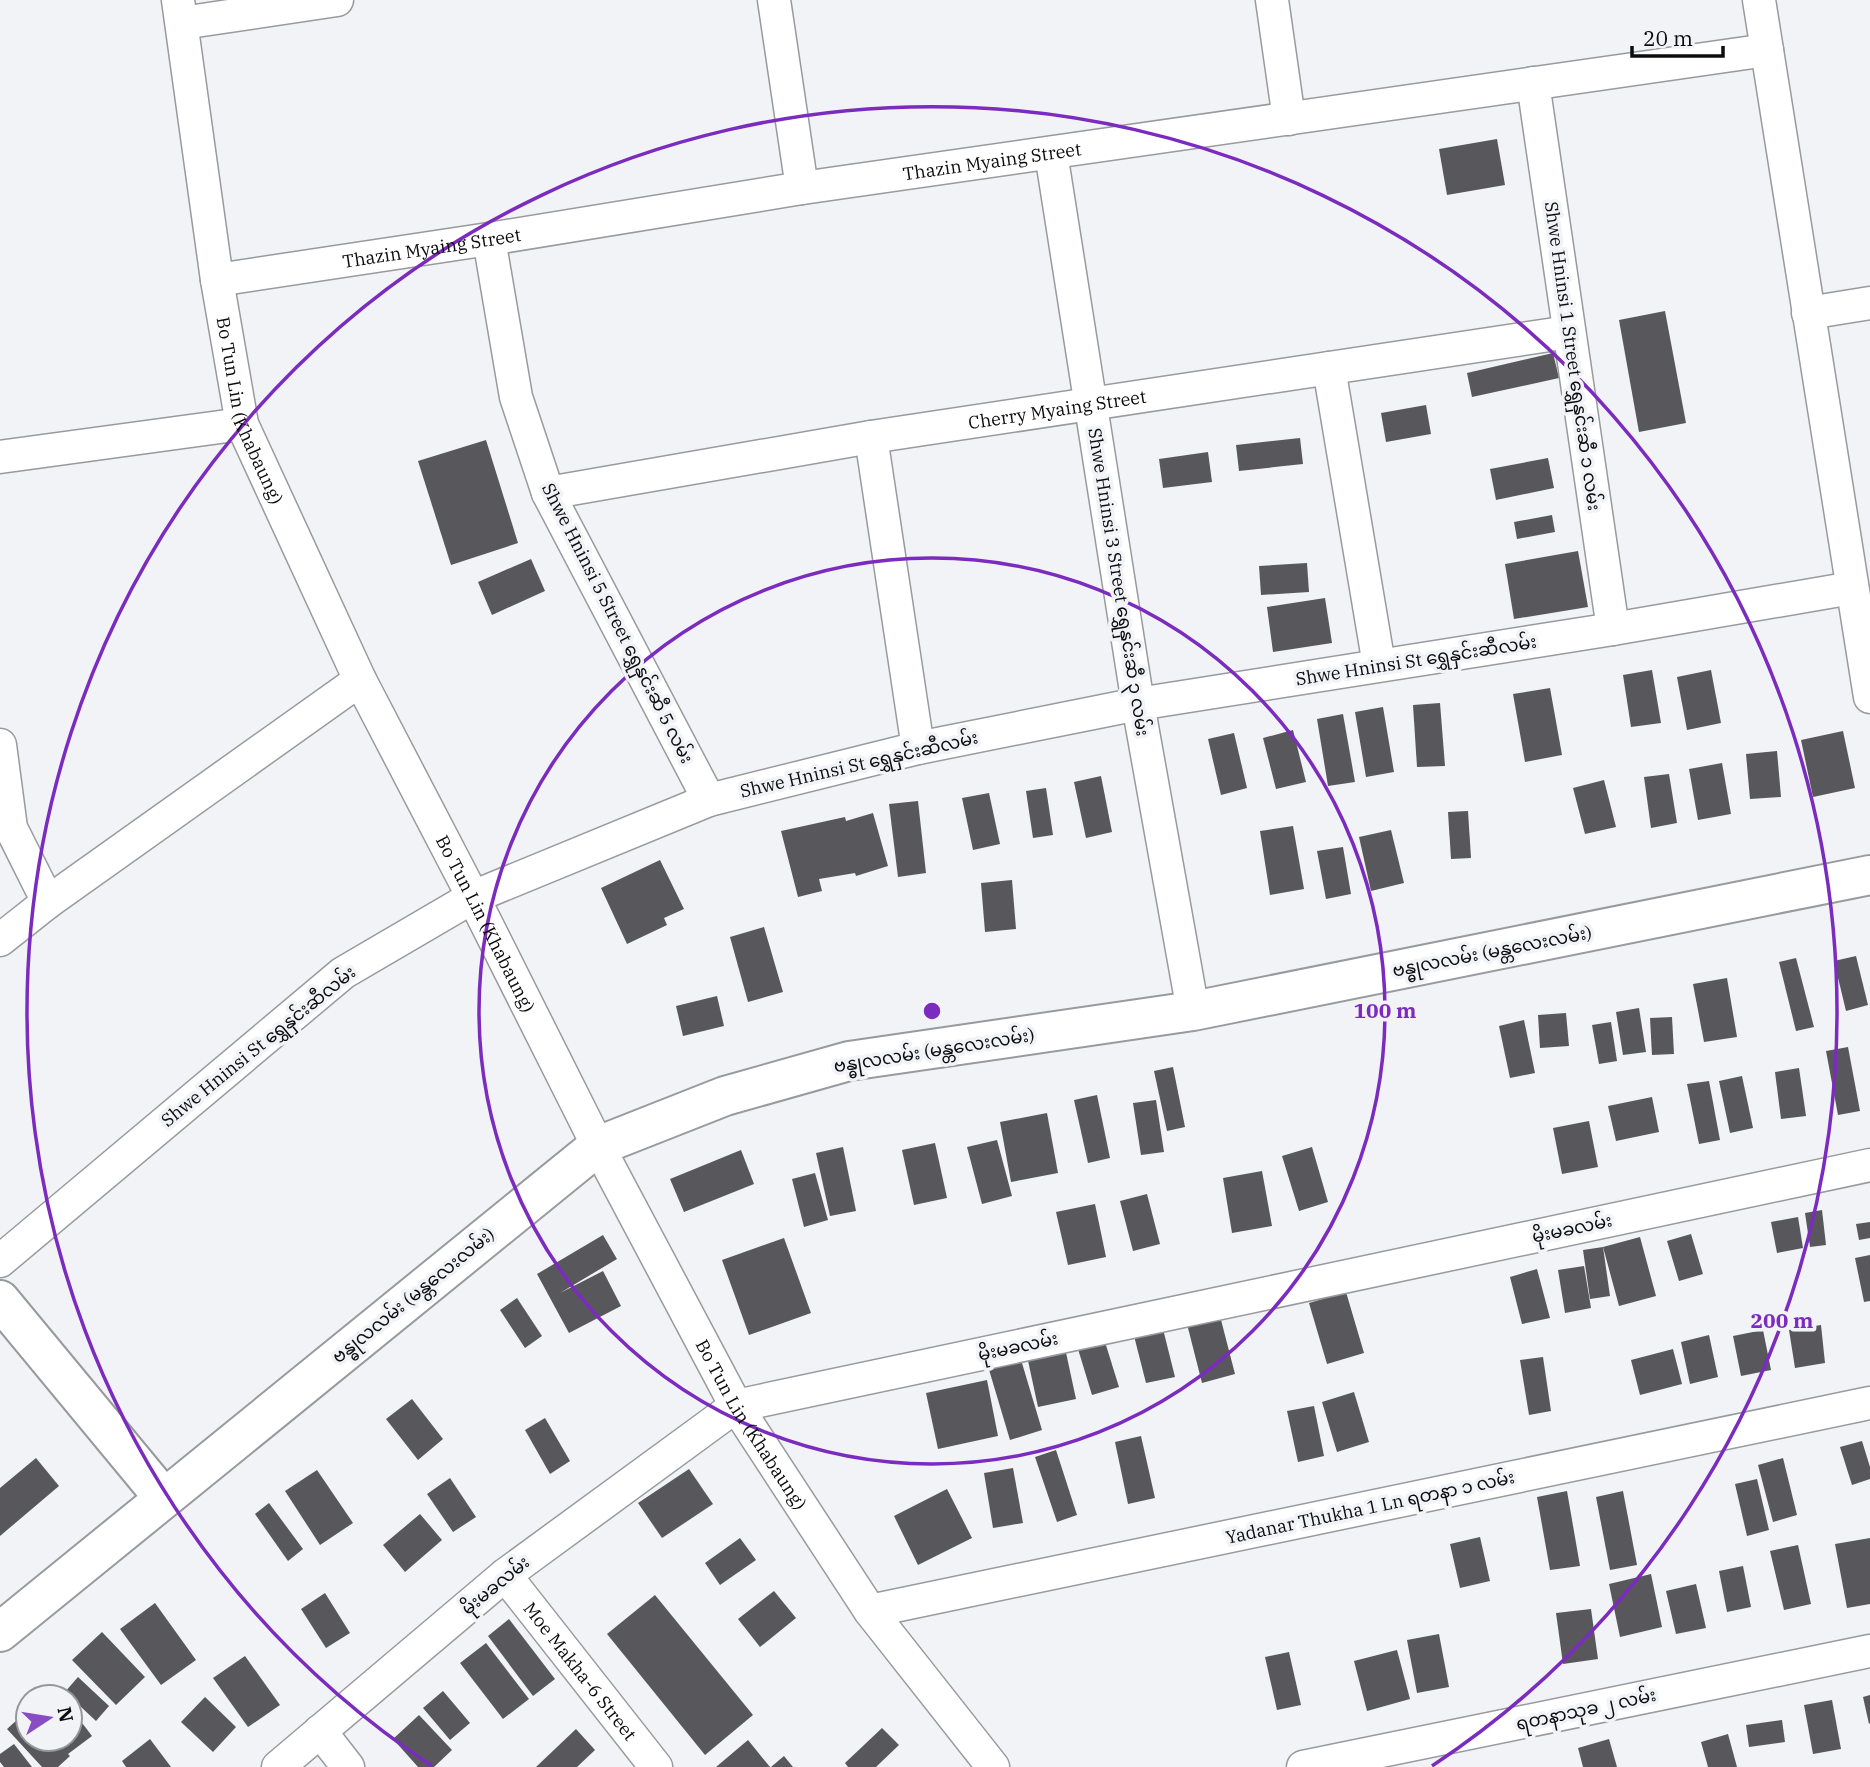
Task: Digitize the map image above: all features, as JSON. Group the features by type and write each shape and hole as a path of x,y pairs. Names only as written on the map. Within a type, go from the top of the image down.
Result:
{"street":[{"path":"180,11 337,0"},
{"path":"774,0 802,188"},
{"path":"1272,0 1289,119"},
{"path":"1759,0 1870,697"},
{"name":"Bo Tun Lin (Khabaung)","path":"180,11 218,280 242,424 360,680 598,1146 736,1406 870,1611 993,1767"},
{"name":"Thazin Myaing Street","path":"218,280 802,188 1767,50"},
{"name":"Shwe Hninsi 1 Street ရွှေနှင်းဆီ ၁ လမ်း","path":"1533,83 1613,629"},
{"name":"Shwe Hninsi 3 Street ရွှေနှင်းဆီ ၃ လမ်း","path":"1051,153 1138,704 1193,1011"},
{"name":"Shwe Hninsi 5 Street ရွှေနှင်းဆီ 5 လမ်း","path":"489,239 516,397 548,493 709,800"},
{"path":"1808,313 1870,303"},
{"name":"Cherry Myaing Street","path":"548,493 871,437 1569,332"},
{"path":"1329,369 1379,666"},
{"path":"0,457 242,424"},
{"path":"871,437 918,748"},
{"name":"Shwe Hninsi St ရွှေနှင်းဆီလမ်း","path":"0,1261 343,973 473,897 709,800 918,748 1138,704 1613,629 1852,588"},
{"path":"0,940 48,902 360,680"},
{"path":"0,745 11,828 48,902"},
{"name":"ဗန္ဓုလလမ်း (မန္တလေးလမ်း)","path":"0,1632 598,1146 726,1096 849,1061 1193,1011 1870,875"},
{"name":"မိုးမခလမ်း","path":"278,1767 505,1574 736,1406 1870,1165"},
{"path":"0,1300 163,1497"},
{"name":"Yadanar Thukha 1 Ln ရတနာ ၁ လမ်း","path":"870,1611 1870,1403"},
{"name":"Moe Makha-6 Street","path":"505,1574 656,1767"},
{"name":"ရတနာသုခ ၂ လမ်း","path":"1303,1767 1870,1651"},
{"path":"320,1731 348,1767"}],"building":[{"path":"1497,139 1505,185 1447,195 1439,149"},
{"path":"1665,311 1686,423 1639,432 1619,320"},
{"path":"1553,353 1559,378 1472,397 1467,373"},
{"path":"1426,405 1431,434 1386,442 1381,413"},
{"path":"1300,438 1303,464 1239,471 1236,445"},
{"path":"486,440 518,543 451,565 418,461"},
{"path":"1208,452 1212,482 1163,488 1159,459"},
{"path":"1548,458 1554,488 1496,500 1490,469"},
{"path":"1552,515 1555,532 1517,539 1514,522"},
{"path":"1578,551 1588,607 1514,619 1505,564"},
{"path":"531,559 545,591 492,615 478,582"},
{"path":"1307,563 1309,592 1261,595 1259,566"},
{"path":"1325,598 1332,643 1273,652 1267,607"},
{"path":"1652,670 1661,723 1631,727 1623,675"},
{"path":"1711,670 1721,723 1687,730 1677,677"},
{"path":"1550,688 1562,755 1525,762 1513,694"},
{"path":"1440,703 1445,766 1417,767 1413,705"},
{"path":"1383,707 1394,772 1366,777 1355,712"},
{"path":"1343,714 1355,782 1328,786 1317,719"},
{"path":"1293,730 1306,782 1276,789 1263,738"},
{"path":"1843,731 1855,788 1813,797 1801,740"},
{"path":"1234,733 1247,788 1221,795 1208,739"},
{"path":"1777,751 1781,797 1750,799 1746,754"},
{"path":"1722,763 1731,814 1698,820 1689,769"},
{"path":"1669,774 1677,823 1651,828 1644,777"},
{"path":"1101,776 1112,832 1086,838 1074,782"},
{"path":"1604,780 1616,827 1585,834 1573,788"},
{"path":"1046,788 1053,835 1033,838 1026,791"},
{"path":"989,793 1000,844 973,850 962,798"},
{"path":"918,801 926,873 898,877 889,804"},
{"path":"1468,811 1471,858 1451,859 1448,812"},
{"path":"873,813 888,866 856,876 855,873 819,879 822,891 798,897 781,831 845,817 846,821"},
{"path":"1293,826 1304,889 1270,895 1260,831"},
{"path":"1391,830 1404,883 1371,891 1359,837"},
{"path":"1343,847 1351,894 1326,899 1317,851"},
{"path":"660,860 684,909 664,918 667,925 627,944 601,888"},
{"path":"1012,880 1016,929 985,932 981,883"},
{"path":"764,927 783,992 748,1002 730,937"},
{"path":"1856,956 1868,1005 1846,1011 1834,961"},
{"path":"1796,958 1814,1027 1796,1031 1779,962"},
{"path":"1727,978 1737,1037 1704,1042 1693,984"},
{"path":"717,996 724,1026 683,1036 676,1006"},
{"path":"1639,1008 1646,1052 1623,1055 1616,1012"},
{"path":"1566,1013 1569,1046 1540,1048 1538,1015"},
{"path":"1672,1017 1674,1054 1652,1055 1650,1018"},
{"path":"1524,1020 1535,1073 1510,1078 1499,1026"},
{"path":"1611,1022 1617,1061 1599,1064 1592,1025"},
{"path":"1848,1047 1860,1111 1838,1115 1826,1051"},
{"path":"1173,1067 1185,1127 1167,1131 1154,1071"},
{"path":"1799,1068 1806,1116 1781,1119 1775,1072"},
{"path":"1742,1076 1753,1128 1730,1133 1719,1081"},
{"path":"1709,1081 1720,1140 1699,1144 1687,1084"},
{"path":"1097,1095 1110,1158 1088,1163 1074,1100"},
{"path":"1652,1097 1659,1132 1616,1141 1608,1106"},
{"path":"1156,1100 1164,1152 1141,1155 1133,1103"},
{"path":"1047,1113 1058,1173 1011,1182 1000,1122"},
{"path":"1589,1121 1598,1167 1562,1174 1553,1128"},
{"path":"997,1140 1012,1196 982,1204 967,1147"},
{"path":"935,1143 947,1198 914,1205 902,1150"},
{"path":"843,1147 856,1211 830,1216 816,1153"},
{"path":"1312,1147 1328,1202 1299,1211 1282,1156"},
{"path":"741,1150 754,1184 684,1212 670,1179"},
{"path":"1262,1171 1272,1226 1232,1233 1223,1178"},
{"path":"815,1173 828,1220 804,1227 792,1179"},
{"path":"1147,1194 1160,1244 1133,1251 1120,1201"},
{"path":"1095,1204 1106,1257 1068,1265 1056,1212"},
{"path":"1822,1210 1826,1245 1810,1247 1805,1213"},
{"path":"1798,1217 1803,1248 1777,1253 1771,1222"},
{"path":"1870,1222 1870,1238 1859,1240 1856,1224"},
{"path":"1691,1234 1703,1274 1679,1281 1667,1241"},
{"path":"603,1235 617,1259 560,1293 603,1271 621,1306 569,1333 537,1274"},
{"path":"1640,1237 1656,1296 1619,1306 1603,1247"},
{"path":"784,1238 811,1313 749,1335 722,1260"},
{"path":"1603,1247 1610,1296 1590,1299 1583,1250"},
{"path":"1870,1255 1870,1301 1864,1302 1855,1258"},
{"path":"1584,1266 1591,1308 1565,1313 1558,1270"},
{"path":"1537,1269 1550,1318 1522,1324 1510,1277"},
{"path":"1346,1292 1364,1353 1327,1364 1309,1303"},
{"path":"517,1298 542,1336 525,1348 500,1310"},
{"path":"1220,1316 1235,1374 1202,1383 1187,1324"},
{"path":"1162,1325 1175,1377 1146,1383 1133,1332"},
{"path":"1821,1325 1825,1363 1795,1368 1789,1330"},
{"path":"1763,1330 1771,1370 1741,1376 1733,1336"},
{"path":"1709,1335 1718,1377 1690,1384 1681,1342"},
{"path":"1105,1342 1119,1387 1092,1395 1078,1349"},
{"path":"1065,1348 1076,1399 1038,1407 1027,1356"},
{"path":"1673,1349 1682,1384 1640,1395 1631,1360"},
{"path":"1019,1353 1042,1430 1010,1440 987,1363"},
{"path":"1543,1357 1551,1411 1529,1415 1520,1360"},
{"path":"987,1380 998,1436 938,1449 926,1393"},
{"path":"1354,1392 1369,1442 1337,1452 1322,1402"},
{"path":"412,1399 443,1439 418,1460 386,1419"},
{"path":"1314,1406 1324,1456 1298,1462 1287,1411"},
{"path":"545,1418 570,1461 550,1474 525,1430"},
{"path":"1141,1436 1155,1498 1128,1504 1115,1442"},
{"path":"1862,1441 1870,1467 1870,1479 1852,1485 1840,1447"},
{"path":"1056,1450 1077,1515 1057,1522 1035,1457"},
{"path":"36,1458 59,1486 0,1536 0,1488"},
{"path":"1783,1458 1797,1515 1773,1522 1758,1465"},
{"path":"1013,1468 1023,1523 993,1528 984,1473"},
{"path":"689,1469 713,1504 662,1538 638,1503"},
{"path":"317,1470 353,1523 320,1545 285,1491"},
{"path":"450,1478 476,1517 453,1532 427,1494"},
{"path":"1757,1479 1769,1530 1747,1536 1735,1484"},
{"path":"947,1489 972,1538 918,1565 894,1516"},
{"path":"1567,1491 1580,1566 1550,1570 1537,1497"},
{"path":"1623,1491 1637,1565 1610,1570 1596,1497"},
{"path":"269,1503 303,1549 288,1561 255,1514"},
{"path":"420,1514 442,1540 405,1572 383,1545"},
{"path":"1480,1537 1490,1581 1460,1588 1450,1544"},
{"path":"740,1538 756,1560 720,1585 705,1563"},
{"path":"1870,1538 1870,1604 1847,1608 1835,1544"},
{"path":"1798,1545 1811,1604 1784,1610 1770,1551"},
{"path":"1743,1566 1751,1607 1727,1612 1719,1571"},
{"path":"1651,1574 1662,1627 1620,1637 1609,1584"},
{"path":"1696,1584 1706,1628 1676,1634 1666,1591"},
{"path":"774,1591 796,1618 760,1647 738,1619"},
{"path":"325,1593 350,1633 326,1648 301,1609"},
{"path":"655,1595 753,1715 705,1755 607,1634"},
{"path":"155,1603 196,1660 161,1685 120,1629"},
{"path":"1591,1609 1598,1659 1563,1664 1556,1613"},
{"path":"509,1619 555,1679 533,1696 488,1636"},
{"path":"102,1632 145,1677 116,1705 72,1660"},
{"path":"1439,1634 1449,1687 1417,1693 1407,1640"},
{"path":"486,1643 529,1699 503,1719 460,1663"},
{"path":"1397,1650 1410,1699 1367,1711 1354,1661"},
{"path":"1289,1652 1301,1705 1277,1710 1265,1657"},
{"path":"245,1656 280,1705 248,1727 213,1678"},
{"path":"78,1677 109,1706 96,1721 84,1710 84,1683 73,1683"},
{"path":"443,1691 470,1723 450,1740 423,1708"},
{"path":"1870,1695 1870,1723 1869,1724 1863,1697"},
{"path":"205,1697 236,1727 213,1752 181,1722"},
{"path":"1832,1700 1841,1749 1813,1754 1804,1705"},
{"path":"419,1715 452,1750 434,1767 418,1767 393,1739"},
{"path":"1782,1720 1785,1742 1749,1747 1746,1725"},
{"path":"14,1723 14,1737 7,1729"},
{"path":"84,1725 92,1736 84,1742"},
{"path":"882,1728 899,1745 876,1767 848,1767 845,1763"},
{"path":"576,1729 595,1750 577,1767 536,1767"},
{"path":"1728,1734 1737,1767 1708,1767 1701,1742"},
{"path":"150,1739 171,1767 126,1767 122,1761"},
{"path":"1609,1739 1617,1767 1583,1767 1578,1748"},
{"path":"748,1740 770,1767 716,1767"},
{"path":"14,1744 14,1753 21,1753 32,1767 4,1767 0,1762 0,1754"},
{"path":"29,1753 69,1753 70,1756 58,1767 42,1767"},
{"path":"784,1756 793,1767 771,1767"}]}
